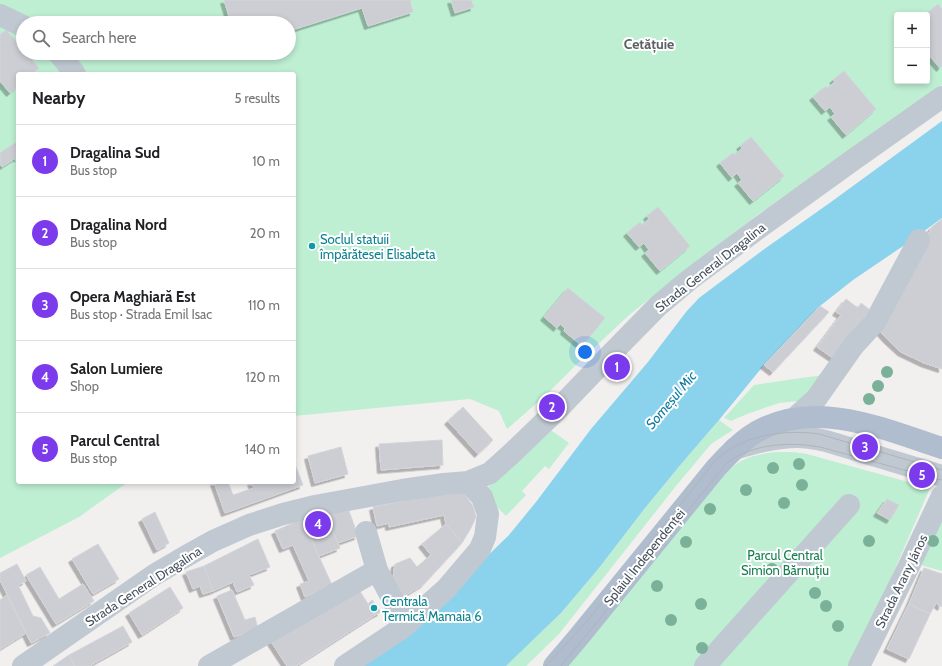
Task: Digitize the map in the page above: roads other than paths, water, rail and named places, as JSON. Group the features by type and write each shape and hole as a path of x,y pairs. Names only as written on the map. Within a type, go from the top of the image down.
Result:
{"main road":[{"name":"Splaiul Independenței","path":"554,666 716,468 734,449 761,429 781,421 795,418 810,417 844,419 864,423 942,448"}],"street":[{"path":"0,15 16,23"},
{"path":"64,60 73,72"},
{"name":"Strada General Dragalina","path":"23,666 154,576 213,541 249,525 315,506 402,490 468,482 490,473 561,406 653,312 689,280 942,97"},
{"path":"795,418 816,399 854,345 875,322 918,240"},
{"path":"734,449 769,440 797,437 809,438 826,441 942,476"},
{"path":"345,666 407,624 446,589 480,549 486,537 488,514 482,497 468,482"},
{"name":"Strada Arany János","path":"859,666 942,496"},
{"path":"705,666 849,505"},
{"path":"366,532 377,570 407,624"},
{"path":"209,666 377,570"}],"water":[{"name":"Someșul Mic","path":"942,121 942,218 853,280 820,306 764,365 645,508 599,568 561,613 506,666 360,666 470,573 509,535 591,429 648,362 686,312 699,298"}],"tram line":[{"path":"546,666 587,621 715,461 742,443 752,439 775,434 798,432 819,434 942,470"},
{"path":"561,666 727,463 737,456 748,451 774,445 787,444 812,446 942,480"}],"place":[{"name":"Soclul statuii împărătesei Elisabeta","path":"312,246"},
{"name":"Dragalina Sud","path":"617,367"},
{"name":"Dragalina Nord","path":"552,407"},
{"name":"Opera Maghiară Est","path":"865,447"},
{"name":"Parcul Central","path":"922,475"},
{"name":"Salon Lumiere","path":"318,524"},
{"name":"Centrala Termică Mamaia 6","path":"374,608"}],"district":[{"name":"Cetățuie","path":"649,44"}],"park label":[{"name":"Parcul Central Simion Bărnuțiu","path":"785,562"}]}
